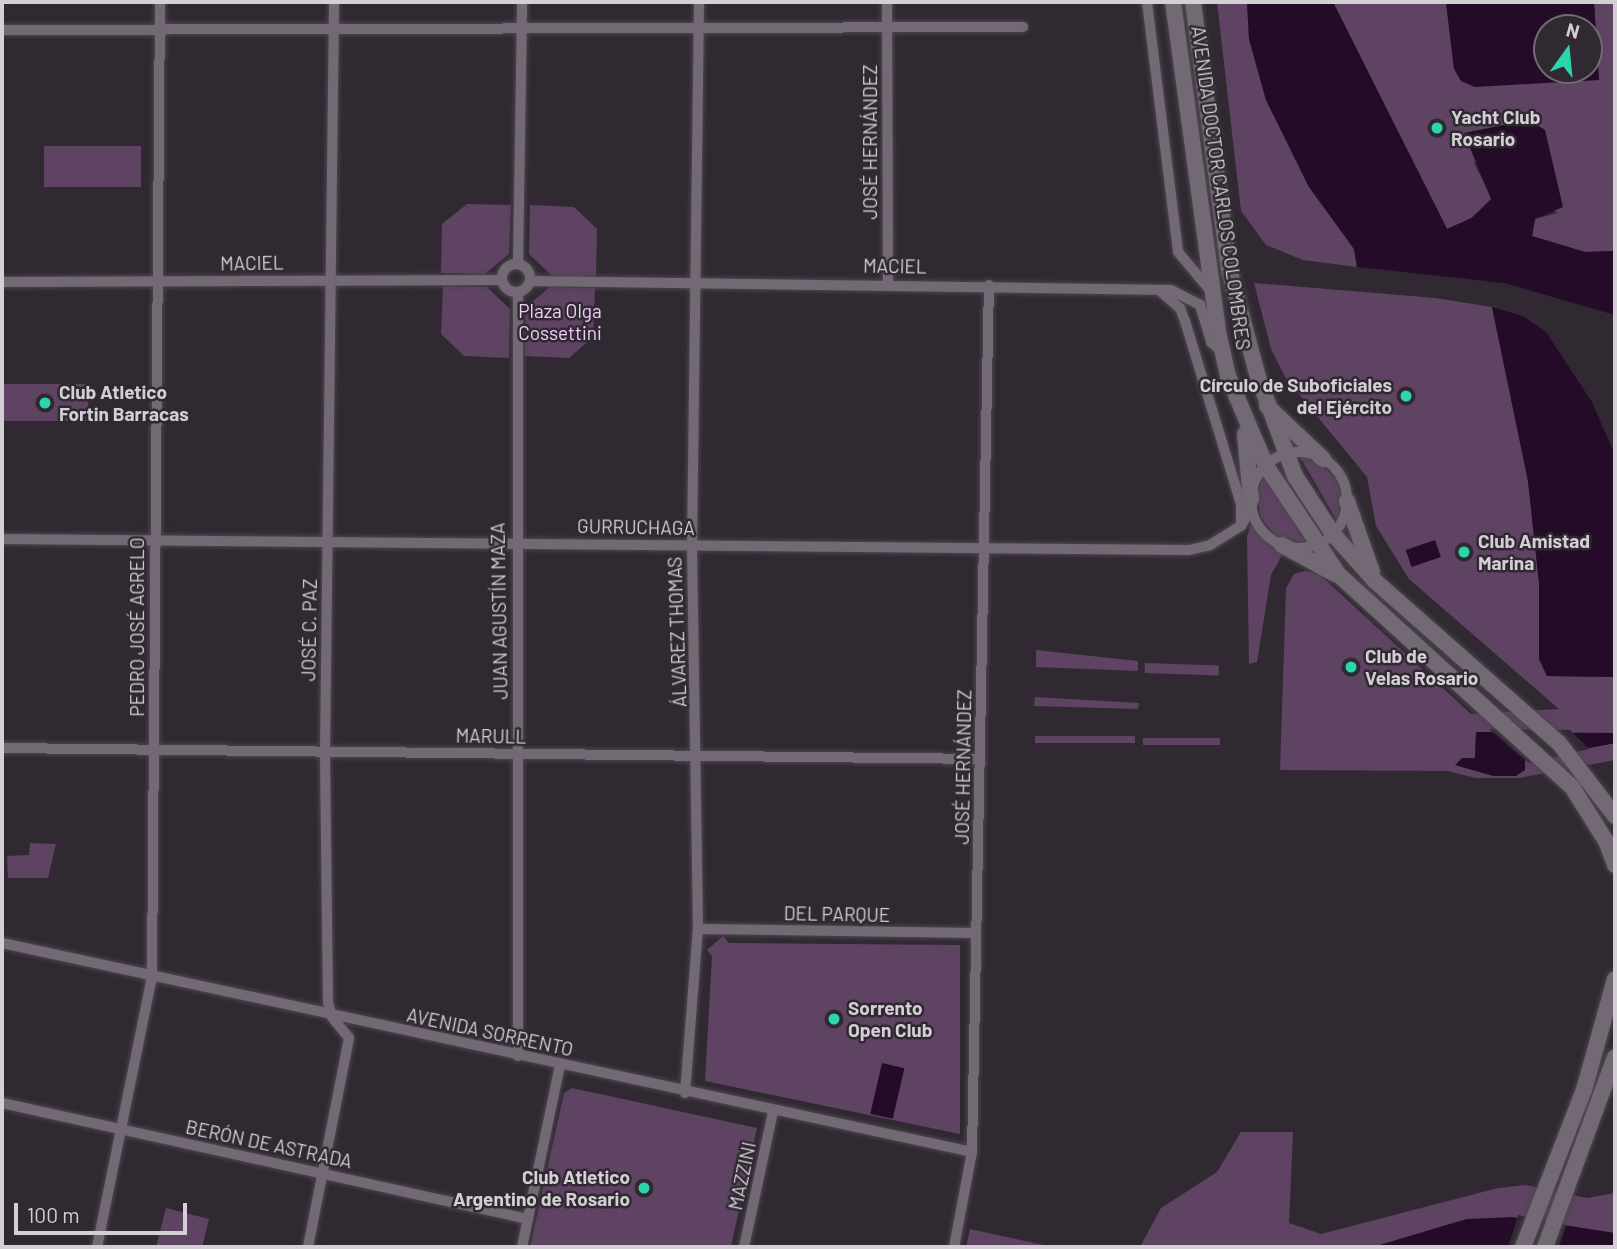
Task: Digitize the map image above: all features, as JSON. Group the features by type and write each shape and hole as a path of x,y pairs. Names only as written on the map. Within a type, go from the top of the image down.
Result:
{"main road":[{"name":"AVENIDA DOCTOR CARLOS COLOMBRES","path":"1173,2 1210,290 1223,354 1244,421 1266,466 1316,545 1339,575 1548,762 1587,809 1615,865"},
{"name":"AVENIDA DOCTOR CARLOS COLOMBRES","path":"1193,2 1229,269 1268,406 1285,455 1334,534 1375,581 1575,760 1615,816"},
{"path":"1268,406 1323,459"},
{"path":"1244,421 1250,508"},
{"path":"1347,501 1375,581"},
{"path":"1282,545 1339,575"},
{"path":"1523,1247 1550,1170 1584,1090 1615,979"},
{"path":"1545,1247 1615,1057"}],"street":[{"name":"PEDRO JOSÉ AGRELO","path":"97,1247 124,1130 152,976 160,2"},
{"name":"JOSÉ C. PAZ","path":"308,1247 325,1174 349,1038 332,1017 328,1002 325,752 334,2"},
{"path":"518,264 523,2"},
{"name":"ÁLVAREZ THOMAS","path":"685,1093 698,929 698,756 692,545 699,2"},
{"name":"JOSÉ HERNÁNDEZ","path":"887,2 888,283"},
{"path":"1147,2 1178,252 1210,290"},
{"path":"2,30 1023,27"},
{"path":"518,264 526,268 530,281 518,292 508,290 502,281 504,270 518,264"},
{"name":"MACIEL","path":"2,282 158,283 332,279 502,281"},
{"name":"MACIEL","path":"530,281 888,283 1158,289 1187,296 1200,305 1212,342 1223,354"},
{"name":"JOSÉ HERNÁNDEZ","path":"954,1247 972,1152 989,285"},
{"path":"1158,289 1180,308 1250,508 1282,545 1316,545 1334,534 1347,501 1339,474 1323,459 1311,454 1285,455 1266,466"},
{"name":"JUAN AGUSTÍN MAZA","path":"518,292 515,544 520,754 518,1056"},
{"name":"GURRUCHAGA","path":"2,539 1189,550 1210,545 1241,526 1250,508 1255,482 1266,466"},
{"name":"MARULL","path":"2,748 980,759"},
{"name":"DEL PARQUE","path":"698,929 976,933"},
{"name":"AVENIDA SORRENTO","path":"2,943 332,1017 972,1152"},
{"path":"522,1247 560,1065"},
{"name":"BERÓN DE ASTRADA","path":"2,1104 528,1219"},
{"name":"MAZZINI","path":"744,1247 774,1112"}],"green space":[{"path":"1217,2 1247,2 1249,39 1266,100 1309,187 1354,249 1357,267 1303,260 1266,245 1241,211"},
{"name":"Yacht Club Rosario","path":"1333,2 1446,2 1454,69 1533,75 1533,84 1603,84 1603,14 1595,14 1594,2 1615,2 1615,251 1585,252 1532,236 1535,219 1558,213 1473,161 1492,199 1471,218 1447,229"},
{"path":"44,146 141,146 141,187 44,187"},
{"name":"Plaza Olga Cossettini","path":"467,204 511,205 509,254 485,274 441,273 442,224"},
{"name":"Plaza Olga Cossettini","path":"530,205 574,207 597,229 596,277 552,276 529,254"},
{"path":"1254,283 1435,298 1492,307 1528,481 1539,583 1539,659 1547,676 1615,677 1615,733 1476,733 1475,759 1524,761 1615,743 1615,760 1519,778 1476,778 1447,771 1280,770 1286,588 1294,574 1305,571 1319,574 1471,714 1559,709 1409,579 1376,526 1367,477 1285,377 1271,349"},
{"name":"Plaza Olga Cossettini","path":"443,286 487,287 510,309 509,358 464,356 441,334"},
{"name":"Plaza Olga Cossettini","path":"550,287 595,288 593,337 569,358 524,356 526,307"},
{"name":"Club Atletico Fortin Barracas","path":"2,384 88,384 88,421 2,421"},
{"path":"1300,457 1314,458 1337,479 1342,499 1337,521"},
{"path":"1264,474 1307,544 1277,538 1261,518 1257,494"},
{"path":"1251,525 1269,544 1284,552 1271,575 1257,662 1249,664 1247,536"},
{"path":"1036,650 1138,661 1138,671 1036,667"},
{"path":"1145,663 1219,666 1219,676 1145,673"},
{"path":"1035,697 1139,703 1138,709 1034,706"},
{"path":"1035,736 1135,736 1135,743 1035,743"},
{"path":"1143,738 1220,738 1220,745 1143,745"},
{"path":"30,843 56,844 48,878 8,878 7,856 29,855"},
{"name":"Sorrento Open Club","path":"723,936 729,943 960,945 960,1134 705,1081 712,956 707,950"},
{"name":"Club Atletico Argentino de Rosario","path":"572,1088 757,1128 731,1247 530,1247 564,1093"},
{"path":"1241,1132 1293,1132 1289,1223 1321,1234 1498,1188 1526,1185 1587,1198 1615,1193 1615,1233 1467,1219 1373,1247 1140,1247 1161,1208 1217,1172"},
{"path":"166,1208 209,1219 202,1247 156,1247"},
{"path":"970,1229 1053,1247 966,1247"}],"shaded area":[{"path":"1247,2 1333,2 1447,229 1472,218 1491,199 1464,133 1529,120 1545,130 1563,207 1535,219 1532,236 1585,252 1615,251 1615,315 1504,283 1357,267 1354,249 1309,187 1266,100 1249,39"},
{"path":"1446,2 1594,2 1595,14 1533,14 1533,84 1475,87 1461,81 1454,69"},
{"path":"1492,307 1523,316 1546,332 1592,402 1615,455 1615,677 1547,676 1539,659 1539,583 1528,481"},
{"path":"1435,540 1441,557 1412,567 1406,550"},
{"path":"1476,732 1615,733 1615,743 1525,760 1525,770 1516,776 1493,776 1455,765 1462,758 1475,758"},
{"path":"882,1063 904,1068 893,1119 870,1114"},
{"path":"1512,1217 1615,1233 1615,1247 1373,1247 1467,1219"}],"pier":[{"path":"1489,729 1570,730 1589,749 1529,763"},
{"path":"1518,1215 1566,1225 1559,1247 1508,1247"}],"place":[{"name":"Yacht Club Rosario","path":"1437,128"},
{"name":"Círculo de Suboficiales del Ejército","path":"1406,396"},
{"name":"Club Atletico Fortin Barracas","path":"45,403"},
{"name":"Club Amistad Marina","path":"1464,552"},
{"name":"Club de Velas Rosario","path":"1351,667"},
{"name":"Sorrento Open Club","path":"834,1019"},
{"name":"Club Atletico Argentino de Rosario","path":"644,1188"}]}
